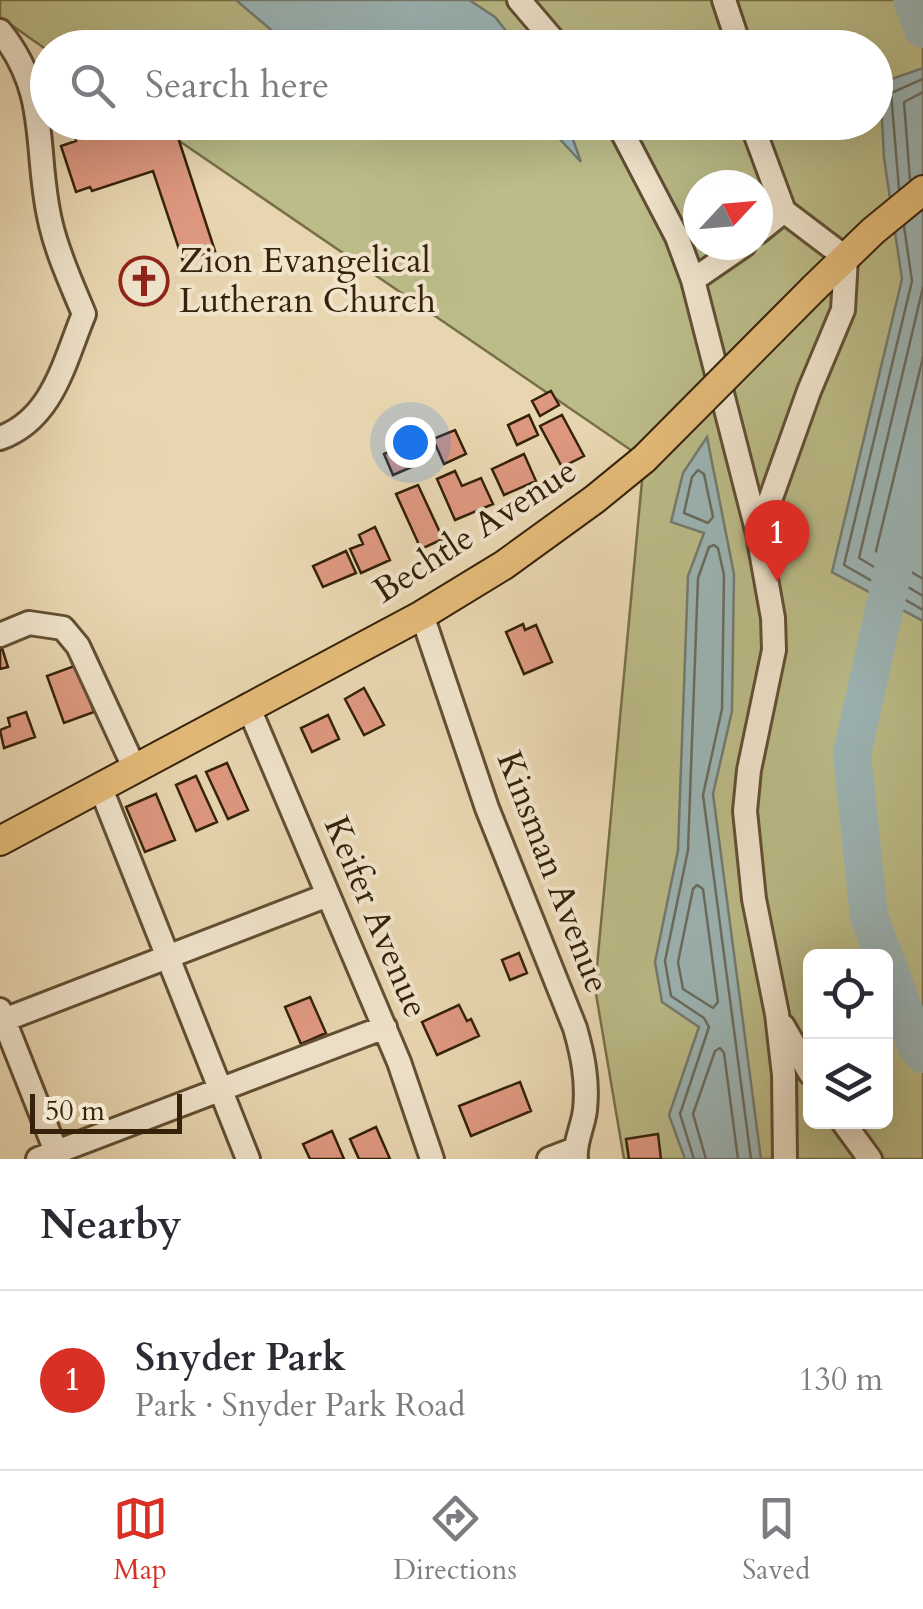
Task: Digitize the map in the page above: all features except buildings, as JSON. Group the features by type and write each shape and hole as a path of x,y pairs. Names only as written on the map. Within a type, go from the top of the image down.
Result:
{"main road":[{"name":"Bechtle Avenue","path":"0,841 422,615 504,565 644,459 873,231 923,190"}],"street":[{"path":"519,0 545,30"},
{"path":"724,0 734,30"},
{"path":"0,31 30,83"},
{"path":"0,438 18,432 47,404 84,314 50,224 40,140"},
{"path":"626,140 677,237 693,280 758,534 773,618 774,650 749,770 745,811 754,899 777,1014 784,1075 785,1159"},
{"path":"758,534 809,392 844,310 846,258 784,210 759,140"},
{"path":"773,219 784,210"},
{"path":"693,280 722,260"},
{"name":"Kinsman Avenue","path":"422,615 487,808 580,1044 587,1088 575,1154"},
{"path":"0,635 29,624 63,628 78,646 134,768"},
{"name":"Keifer Avenue","path":"248,706 385,1027 432,1159"},
{"path":"100,786 248,1159"},
{"path":"328,895 2,1015 9,1059 51,1157 385,1027"},
{"path":"777,1014 803,1060"},
{"path":"849,1129 870,1159"},
{"path":"549,1159 575,1154"}],"green space":[{"path":"0,0 923,0 923,1159 624,1159 595,988 644,459 178,140 893,140 893,30 30,30 30,38 0,17"}],"water":[{"path":"236,0 469,0 495,17 505,30 271,30"},
{"path":"923,68 923,621 832,572 902,279 883,140 893,140 893,78"},
{"path":"561,140 573,140 581,162"},
{"path":"707,437 734,574 732,711 713,794 761,1159 685,1159 669,1115 699,1027 662,1002 655,962 678,850 688,576 704,533 671,522 683,473"}],"waterway":[{"path":"912,0 923,29"},
{"path":"881,949 869,917 852,754 897,552"},
{"path":"893,980 923,1054"}],"place":[{"name":"Zion Evangelical Lutheran Church","path":"144,281"},
{"name":"Snyder Park","path":"777,582"}]}
